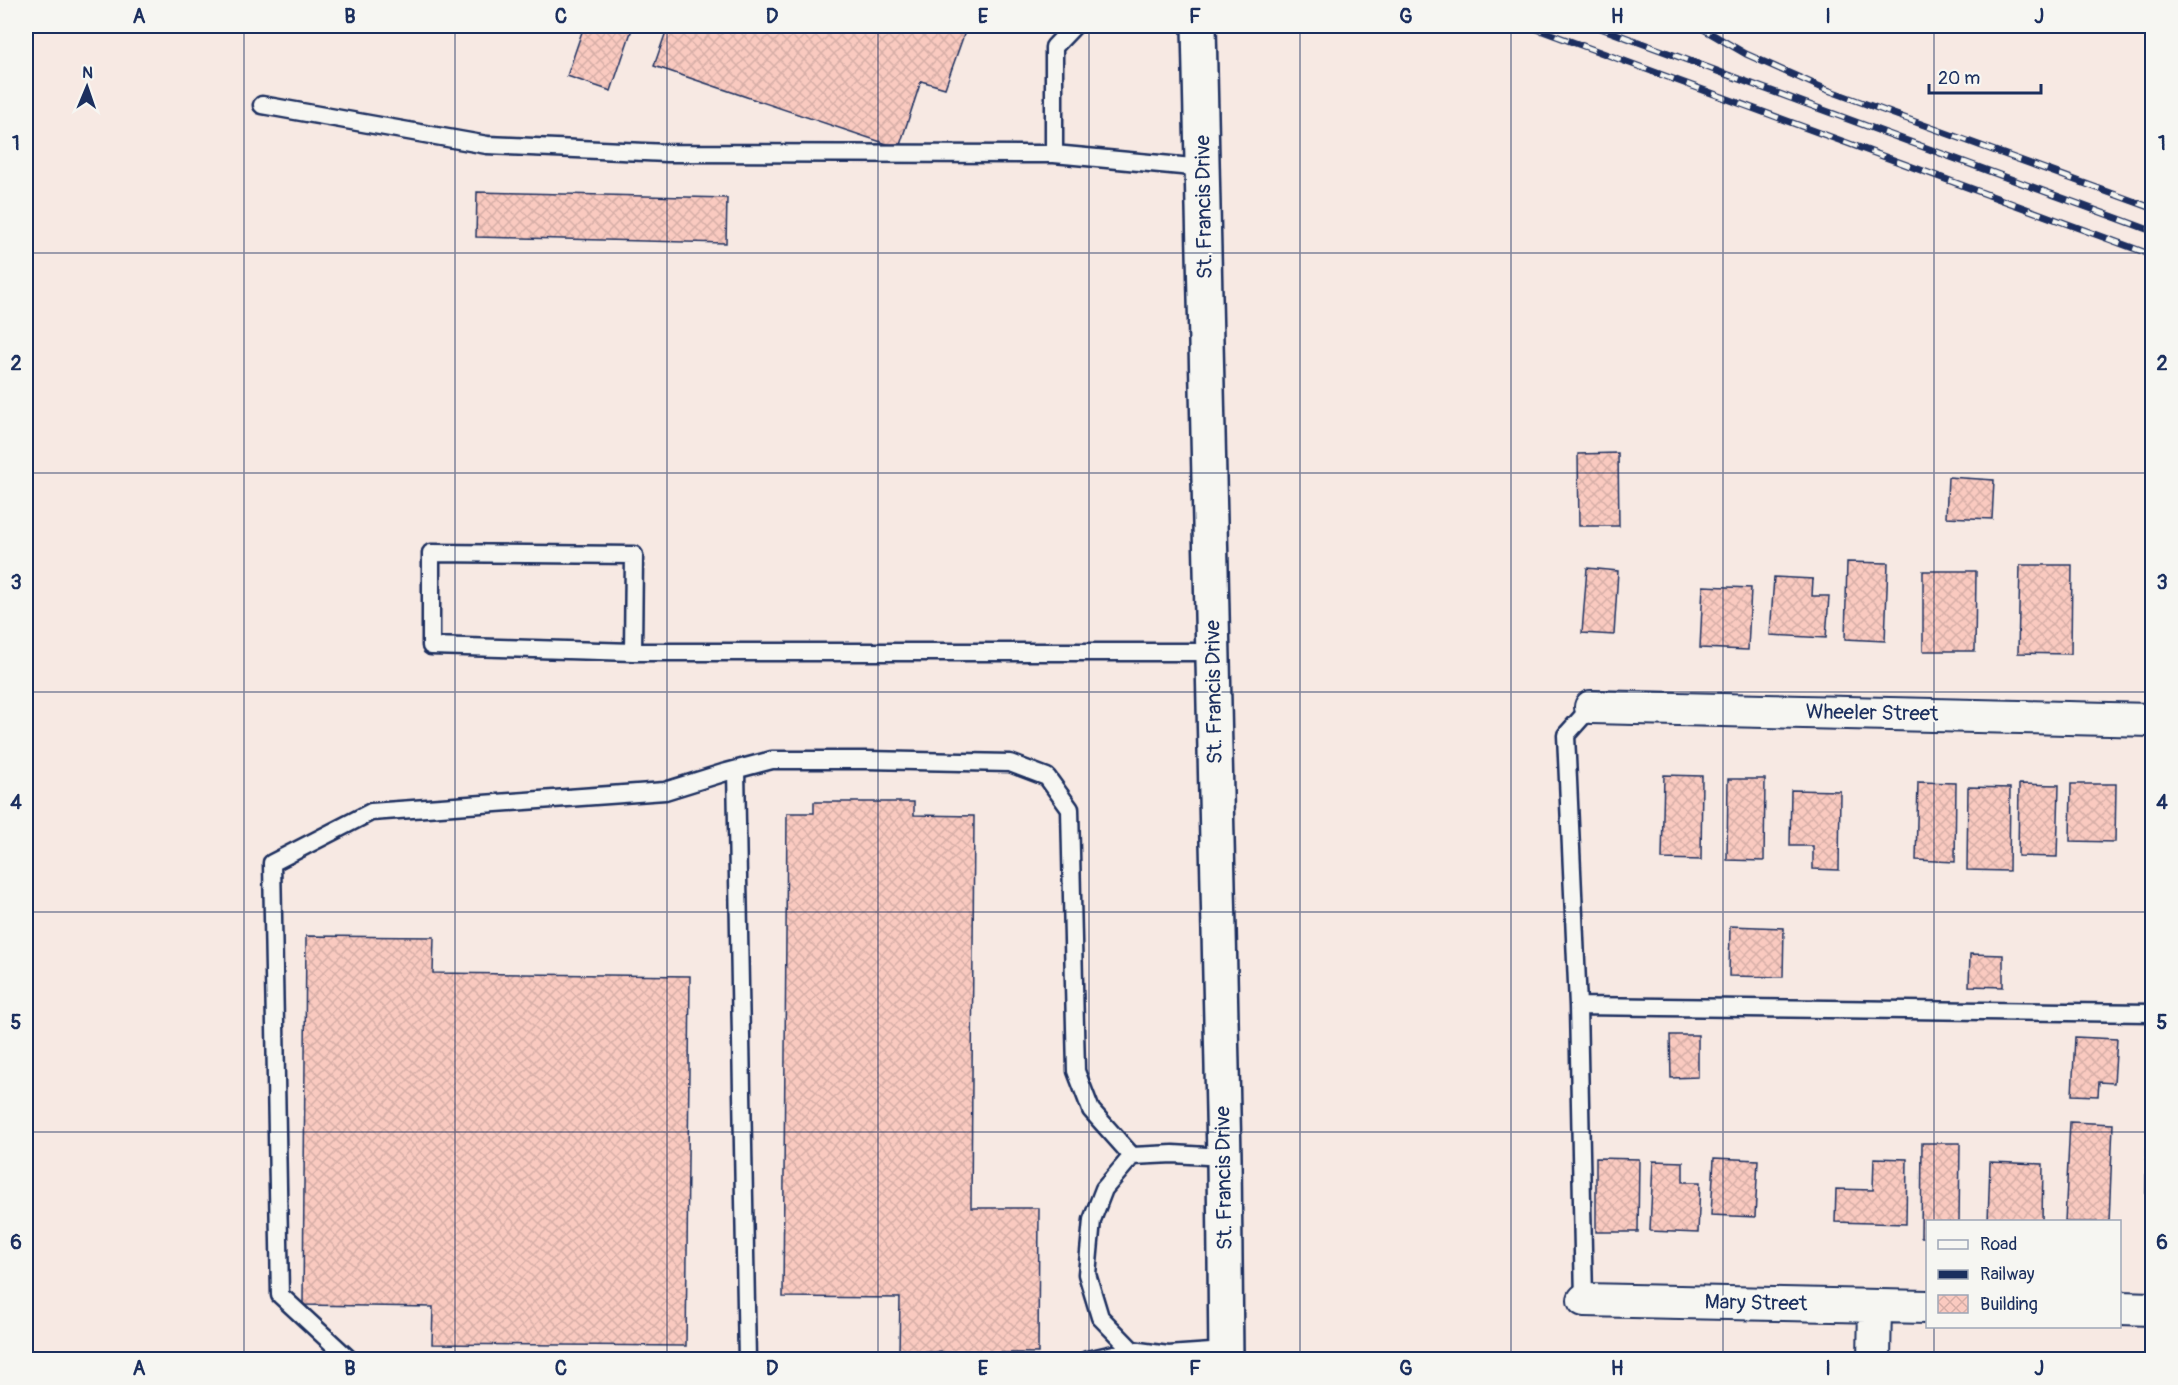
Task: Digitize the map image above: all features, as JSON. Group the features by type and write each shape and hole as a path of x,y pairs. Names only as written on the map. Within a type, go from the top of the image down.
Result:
{"street":[{"name":"St. Francis Drive","path":"1199,26 1214,652 1226,1355"},
{"name":"Wheeler Street","path":"1591,707 2152,720"},
{"name":"Mary Street","path":"1584,1300 1926,1306"},
{"path":"1874,1359 1875,1306"},
{"path":"2121,1308 2152,1309"}],"lane":[{"path":"1054,154 1054,47 1074,26"},
{"path":"262,105 487,145 667,153 1054,154 1203,168"},
{"path":"633,651 634,555 431,553 430,646 633,651 1214,652"},
{"path":"1584,1300 1578,1006 1566,735 1591,707"},
{"path":"350,1359 280,1295 272,863 372,812 665,791 772,760 1010,763 1047,777 1070,810 1076,1071 1091,1110 1132,1156"},
{"path":"736,770 747,1359"},
{"path":"1578,1006 2152,1013"},
{"path":"1132,1350 1100,1317 1087,1274 1092,1220 1104,1189 1132,1156 1173,1154 1224,1157"},
{"path":"1087,1359 1132,1350 1168,1355 1226,1355"}],"building":[{"path":"584,26 633,26 611,91 567,76"},
{"path":"668,26 967,26 945,88 921,81 899,148 654,66"},
{"path":"477,192 727,198 726,243 476,237"},
{"path":"1618,453 1619,526 1579,526 1578,454"},
{"path":"1948,477 1994,480 1992,519 1946,517"},
{"path":"1847,562 1888,563 1885,641 1845,639"},
{"path":"2020,565 2072,565 2071,654 2018,653"},
{"path":"1587,568 1618,571 1614,635 1582,633"},
{"path":"1923,571 1976,571 1975,651 1923,651"},
{"path":"1774,577 1813,579 1812,596 1829,596 1826,638 1770,635"},
{"path":"1703,586 1751,588 1748,650 1700,648"},
{"path":"2149,774 2152,774 2152,862 2149,862"},
{"path":"1664,775 1702,776 1701,860 1662,859"},
{"path":"1728,779 1765,779 1764,861 1727,860"},
{"path":"1918,782 1956,783 1955,862 1916,860"},
{"path":"2019,784 2059,785 2057,857 2018,856"},
{"path":"2071,784 2116,784 2115,842 2070,841"},
{"path":"1968,787 2010,788 2009,871 1967,870"},
{"path":"1791,790 1840,791 1839,870 1813,869 1813,846 1790,846"},
{"path":"814,802 914,802 914,815 974,816 971,1208 1039,1208 1038,1353 899,1352 900,1298 783,1297 787,813 814,813"},
{"path":"1730,926 1784,928 1783,977 1729,976"},
{"path":"306,936 434,937 433,973 690,976 686,1346 432,1344 433,1307 303,1305"},
{"path":"1970,954 2003,955 2003,987 1969,986"},
{"path":"1670,1035 1698,1035 1698,1077 1671,1078"},
{"path":"2075,1037 2117,1039 2114,1083 2099,1082 2098,1096 2072,1095"},
{"path":"2070,1122 2113,1124 2109,1220 2065,1220"},
{"path":"2147,1132 2152,1132 2152,1241 2145,1241"},
{"path":"1922,1143 1960,1143 1959,1220 1926,1220 1926,1237 1921,1237"},
{"path":"1596,1158 1639,1159 1638,1232 1596,1232"},
{"path":"1714,1158 1758,1160 1755,1217 1711,1215"},
{"path":"1874,1158 1907,1159 1906,1224 1835,1222 1836,1189 1873,1190"},
{"path":"1653,1161 1683,1162 1683,1182 1700,1182 1698,1233 1650,1231"},
{"path":"1990,1162 2043,1164 2042,1220 1988,1220"}],"railway":[{"path":"1529,26 2152,255"},
{"path":"1595,26 2152,231"},
{"path":"1698,26 1746,54 1825,89 2152,208"}]}
